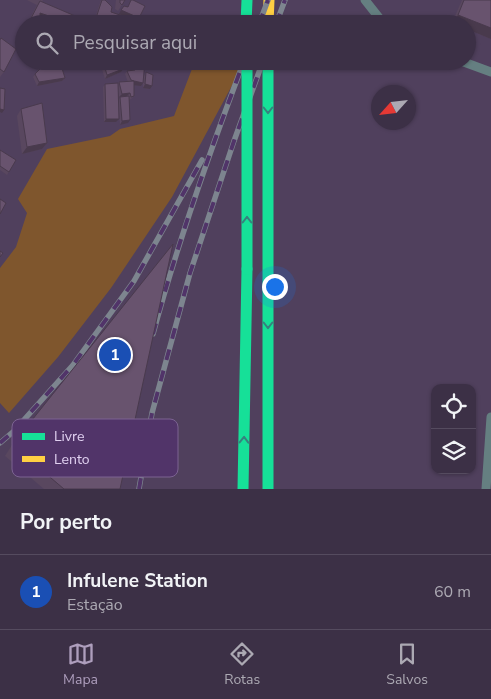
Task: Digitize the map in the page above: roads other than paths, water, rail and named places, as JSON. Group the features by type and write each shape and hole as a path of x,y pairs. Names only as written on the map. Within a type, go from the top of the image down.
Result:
{"highway":[{"path":"246,15 247,0"},
{"path":"268,15 269,0"},
{"path":"243,489 247,269 246,70"},
{"path":"268,70 268,489"}],"lane":[{"path":"365,0 377,15"},
{"path":"476,66 491,72"},
{"path":"486,489 491,417"}],"railway":[{"path":"262,15 268,0"},
{"path":"279,15 285,0"},
{"path":"153,334 195,196 241,70"},
{"path":"151,419 190,273 260,70"},
{"path":"25,419 73,365 134,281 202,160"},
{"path":"0,443 12,433"},
{"path":"139,489 141,477"}],"place":[{"name":"Infulene Station","path":"115,355"}]}
